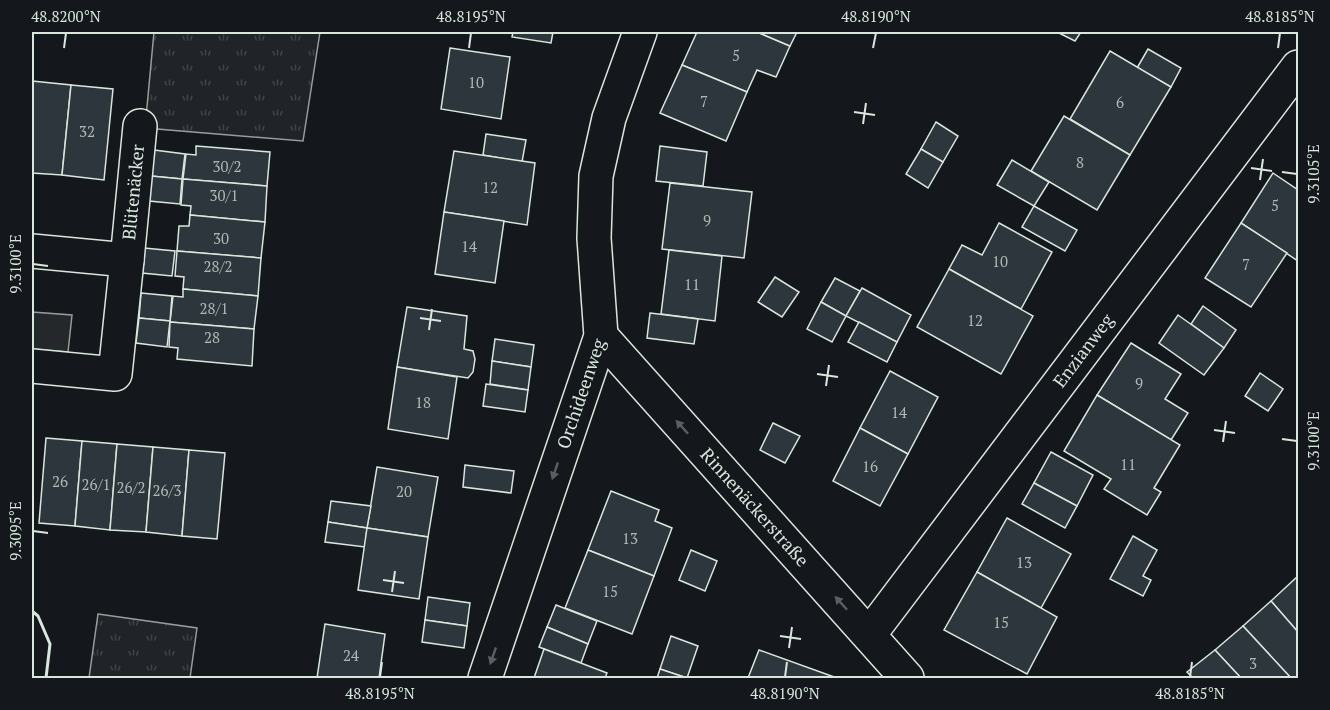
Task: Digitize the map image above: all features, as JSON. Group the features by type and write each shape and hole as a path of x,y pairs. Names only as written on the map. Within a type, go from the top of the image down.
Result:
{"street":[{"name":"Orchideenweg","path":"485,678 602,336 594,238 596,176 609,118 640,32"},
{"name":"Enzianweg","path":"869,635 1299,67"},
{"name":"Blütenäcker","path":"32,366 115,374 140,126"},
{"name":"Blütenäcker","path":"32,251 127,260"},
{"name":"Rinnenäckerstraße","path":"602,336 907,678"}],"green space":[{"path":"154,32 320,32 303,141 145,128"},
{"path":"98,614 197,628 190,678 89,678"}],"shaded area":[{"path":"32,312 72,315 68,352 32,349"}],"building":[{"path":"513,32 553,32 551,43 512,37"},
{"path":"697,32 757,32 790,46 776,77 757,70 747,92 682,65"},
{"path":"757,32 797,32 790,46"},
{"path":"1057,32 1081,32 1075,41"},
{"path":"450,48 510,57 501,119 441,109"},
{"path":"1148,49 1181,68 1171,87 1137,68"},
{"path":"1110,51 1171,87 1130,155 1070,119"},
{"path":"682,65 747,92 726,141 660,113"},
{"path":"32,81 71,85 62,175 32,173"},
{"path":"71,85 113,89 104,180 62,175"},
{"path":"1064,116 1130,155 1097,210 1031,171"},
{"path":"936,122 958,136 943,162 921,149"},
{"path":"486,134 526,140 522,162 483,155"},
{"path":"196,146 270,152 267,186 183,179 186,154 196,155"},
{"path":"660,146 707,152 703,186 656,181"},
{"path":"921,149 943,162 928,188 906,174"},
{"path":"154,150 185,154 182,179 151,176"},
{"path":"454,151 535,163 527,225 444,212"},
{"path":"1012,160 1049,182 1034,206 997,185"},
{"path":"1273,173 1298,190 1298,261 1241,223"},
{"path":"151,176 182,179 180,204 149,201"},
{"path":"183,179 267,186 265,222 190,215 191,206 181,205"},
{"path":"670,183 752,192 744,258 662,249"},
{"path":"1034,206 1077,230 1065,251 1022,227"},
{"path":"444,212 504,221 495,283 435,274"},
{"path":"190,215 265,222 261,258 177,251 179,226 189,226"},
{"path":"999,223 1052,252 1021,309 949,269 962,245 982,255"},
{"path":"1241,223 1287,253 1251,307 1205,278"},
{"path":"144,248 175,251 172,276 142,273"},
{"path":"669,250 722,256 715,321 661,314"},
{"path":"177,251 261,258 258,296 183,289 184,277 175,276"},
{"path":"949,269 1033,316 1001,374 917,327"},
{"path":"775,277 799,292 782,317 758,302"},
{"path":"835,278 860,291 846,316 821,302"},
{"path":"862,288 911,315 897,342 846,316"},
{"path":"183,289 258,296 254,329 170,322 173,296 183,297"},
{"path":"141,293 172,296 170,321 139,318"},
{"path":"821,302 846,316 832,342 807,329"},
{"path":"1203,306 1236,330 1224,348 1191,324"},
{"path":"407,307 467,316 464,349 473,351 475,359 473,372 468,378 397,367"},
{"path":"650,313 698,319 694,344 647,338"},
{"path":"1178,315 1224,348 1204,375 1159,343"},
{"path":"139,318 170,321 167,347 136,343"},
{"path":"170,322 254,329 252,366 177,359 178,348 169,347"},
{"path":"859,322 897,342 887,362 848,342"},
{"path":"495,339 534,345 531,367 492,361"},
{"path":"1131,343 1181,374 1165,399 1188,413 1171,440 1097,395"},
{"path":"492,361 531,367 528,390 490,384"},
{"path":"397,367 457,377 448,439 388,429"},
{"path":"890,371 938,397 908,454 860,428"},
{"path":"1260,373 1283,389 1268,411 1245,396"},
{"path":"486,384 528,390 525,412 483,406"},
{"path":"1097,395 1180,445 1154,488 1161,492 1147,515 1104,489 1111,479 1064,451"},
{"path":"773,423 800,436 785,463 760,450"},
{"path":"860,428 908,454 880,506 833,481"},
{"path":"46,438 82,441 75,526 39,523"},
{"path":"82,441 117,444 110,530 75,526"},
{"path":"117,444 153,447 146,532 110,530"},
{"path":"153,447 189,450 182,536 146,532"},
{"path":"189,450 225,453 217,539 182,536"},
{"path":"1051,452 1093,475 1077,506 1034,483"},
{"path":"465,465 514,471 511,493 463,487"},
{"path":"377,467 438,477 428,537 367,528"},
{"path":"1034,483 1077,506 1065,528 1022,504"},
{"path":"611,491 659,510 655,521 672,528 654,576 588,550"},
{"path":"331,501 371,506 367,528 328,522"},
{"path":"1007,518 1071,554 1041,608 977,572"},
{"path":"328,522 367,528 365,547 325,542"},
{"path":"367,528 428,537 419,599 358,590"},
{"path":"1133,536 1157,550 1143,576 1151,580 1143,596 1110,579"},
{"path":"588,550 654,576 632,634 565,608"},
{"path":"691,550 717,561 705,591 679,580"},
{"path":"977,572 1057,617 1027,674 944,630"},
{"path":"1298,576 1298,632 1271,601"},
{"path":"428,597 470,603 467,626 425,620"},
{"path":"1271,601 1298,632 1298,678 1291,678 1243,626"},
{"path":"556,605 597,621 588,644 547,627"},
{"path":"425,620 467,626 464,648 422,642"},
{"path":"325,624 385,634 379,678 317,678"},
{"path":"1243,626 1291,678 1241,678 1215,650"},
{"path":"547,627 588,644 581,663 539,647"},
{"path":"671,636 698,646 687,678 660,669"},
{"path":"544,649 607,673 605,678 534,678"},
{"path":"759,650 837,678 748,678"},
{"path":"1215,650 1241,678 1193,678 1187,672"},
{"path":"660,669 687,678 657,678"}],"wall":[{"path":"32,611 38,616 50,644 46,678"}]}
